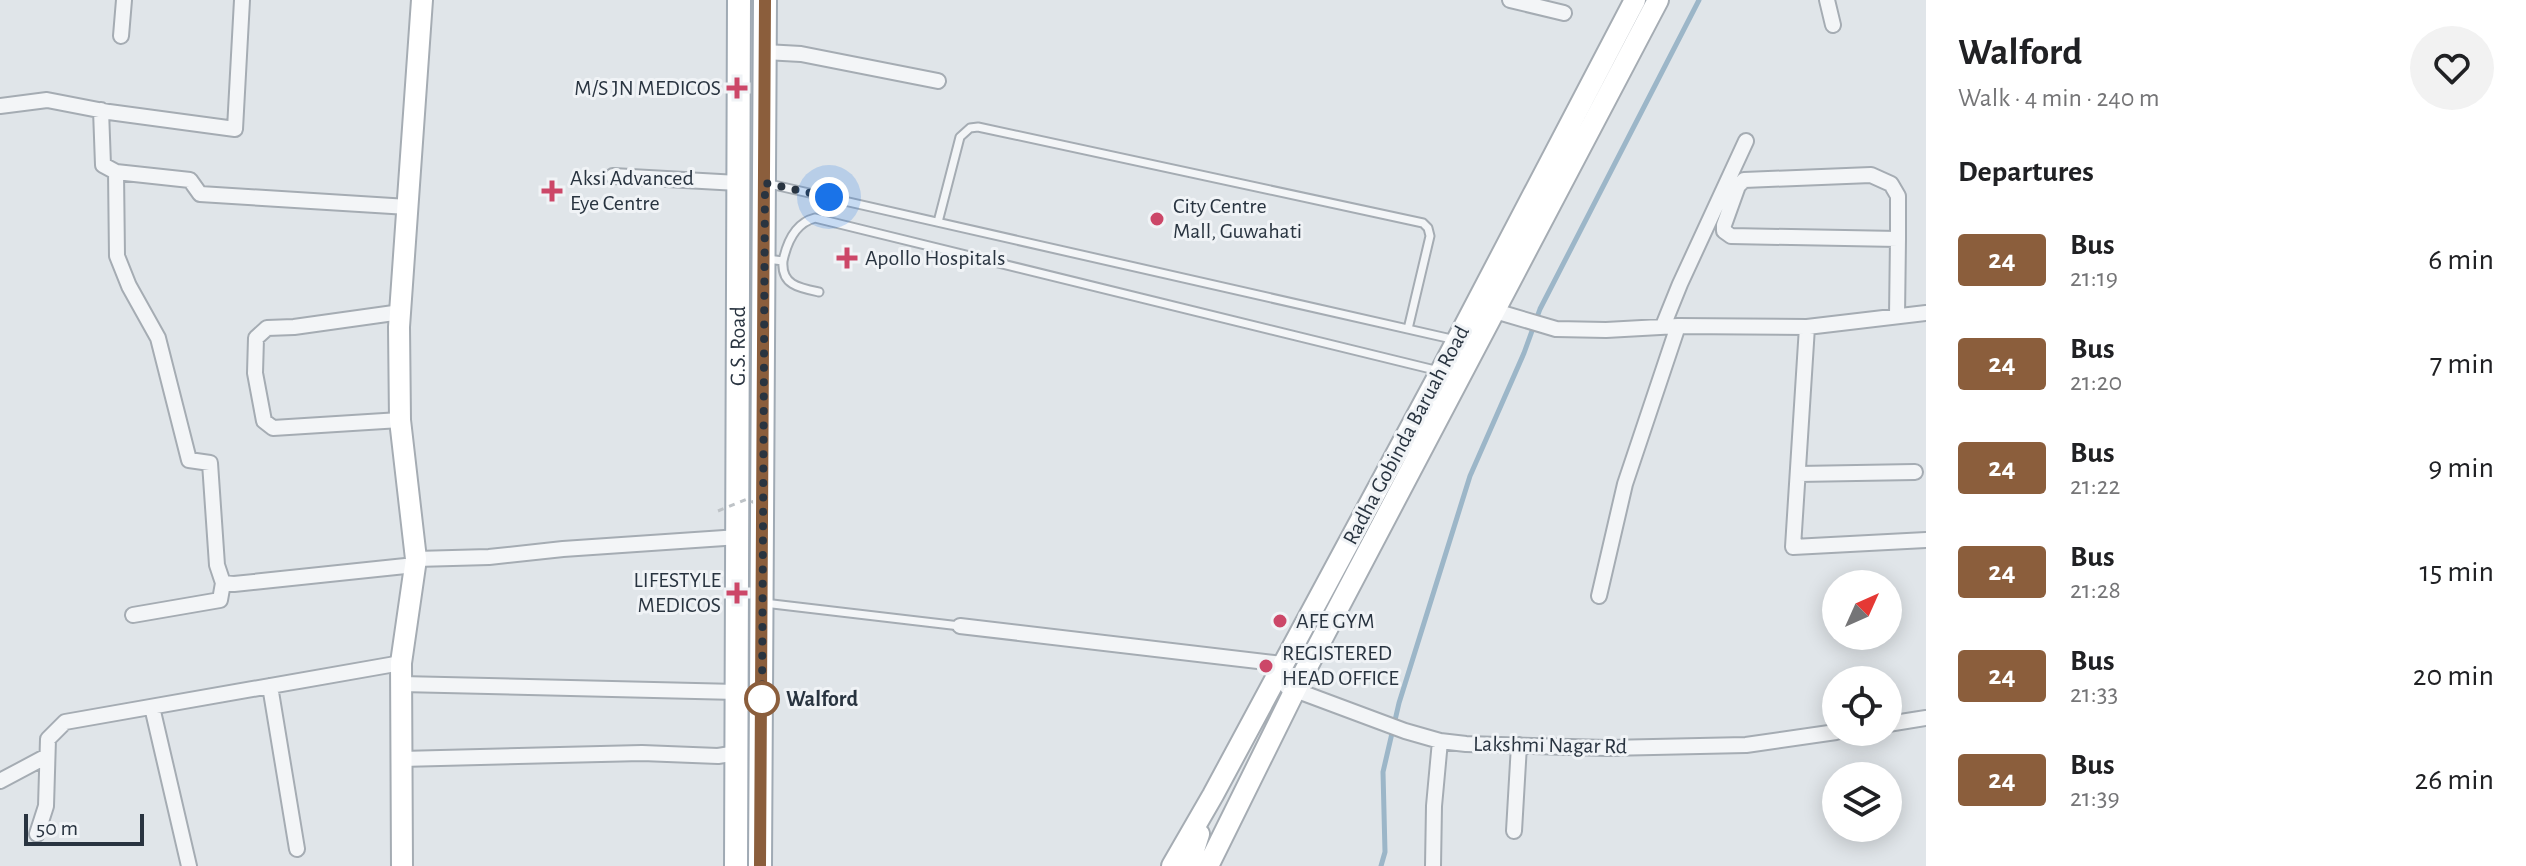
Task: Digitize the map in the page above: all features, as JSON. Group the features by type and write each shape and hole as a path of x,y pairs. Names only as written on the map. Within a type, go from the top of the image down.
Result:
{"main road":[{"path":"402,866 401,673 415,562 400,420 401,312 422,0"},
{"name":"G.S. Road","path":"736,866 739,0"},
{"name":"G.S. Road","path":"760,866 763,603 775,253 765,183 765,0"},
{"name":"Radha Gobinda Baruah Road","path":"1190,865 1206,807 1458,340 1635,0"},
{"name":"Radha Gobinda Baruah Road","path":"1190,865 1230,822 1295,690 1658,0"}],"street":[{"path":"121,36 124,0"},
{"path":"0,106 47,100 235,129 242,0"},
{"path":"1510,0 1564,13"},
{"path":"1827,0 1833,25"},
{"path":"765,52 801,54 938,81"},
{"path":"101,110 103,165 116,172 190,180 200,194 408,207"},
{"path":"1599,596 1625,484 1680,284 1746,141"},
{"path":"116,172 117,256 129,286 158,338 189,460 210,463 217,565 223,583 220,600 133,615"},
{"path":"1897,316 1898,239 1898,196 1891,184 1871,175 1744,180 1738,186 1724,225 1724,231 1731,236 1898,239"},
{"path":"613,176 738,183"},
{"path":"1495,311 1556,329 1606,330 1670,326 1807,327 1926,313"},
{"path":"400,420 273,428 264,421 255,373 256,338 267,328 401,312"},
{"path":"1807,327 1793,547 1926,540"},
{"path":"1798,474 1915,472"},
{"path":"223,583 415,562 739,537"},
{"name":"Lakshmi Nagar Rd","path":"960,626 1279,672 1295,690 1383,724 1440,741 1607,748 1746,745 1822,734"},
{"path":"37,834 46,806 48,739 65,722 270,686 401,673 737,692"},
{"path":"270,686 297,849"},
{"path":"152,707 189,866"},
{"path":"1902,723 1925,721"},
{"path":"1433,866 1440,741"},
{"path":"1514,831 1519,745"},
{"path":"401,759 642,753 718,756 737,753"},
{"path":"0,781 47,756"}],"lane":[{"path":"938,222 960,137 970,128 978,127 1423,223 1430,236 1408,329"},
{"path":"765,183 1458,340"},
{"path":"819,292 796,288 786,279 775,253 800,225 815,218 1441,371"},
{"path":"763,603 960,626"}],"path":[{"path":"718,511 747,499 770,511"}],"waterway":[{"path":"1381,866 1385,852 1383,772 1399,703 1470,476 1540,309 1699,0"}],"bus line":[{"name":"24","path":"760,866 765,0"}],"place":[{"name":"M/S JN MEDICOS","path":"737,88"},
{"name":"Aksi Advanced Eye Centre","path":"552,191"},
{"name":"City Centre Mall, Guwahati","path":"1157,219"},
{"name":"Apollo Hospitals","path":"847,258"},
{"name":"LIFESTYLE MEDICOS","path":"737,593"},
{"name":"AFE GYM","path":"1280,621"},
{"name":"REGISTERED HEAD OFFICE","path":"1266,666"},
{"name":"Walford","path":"762,699"}],"route":[{"path":"762,699 765,183 829,197"}]}
